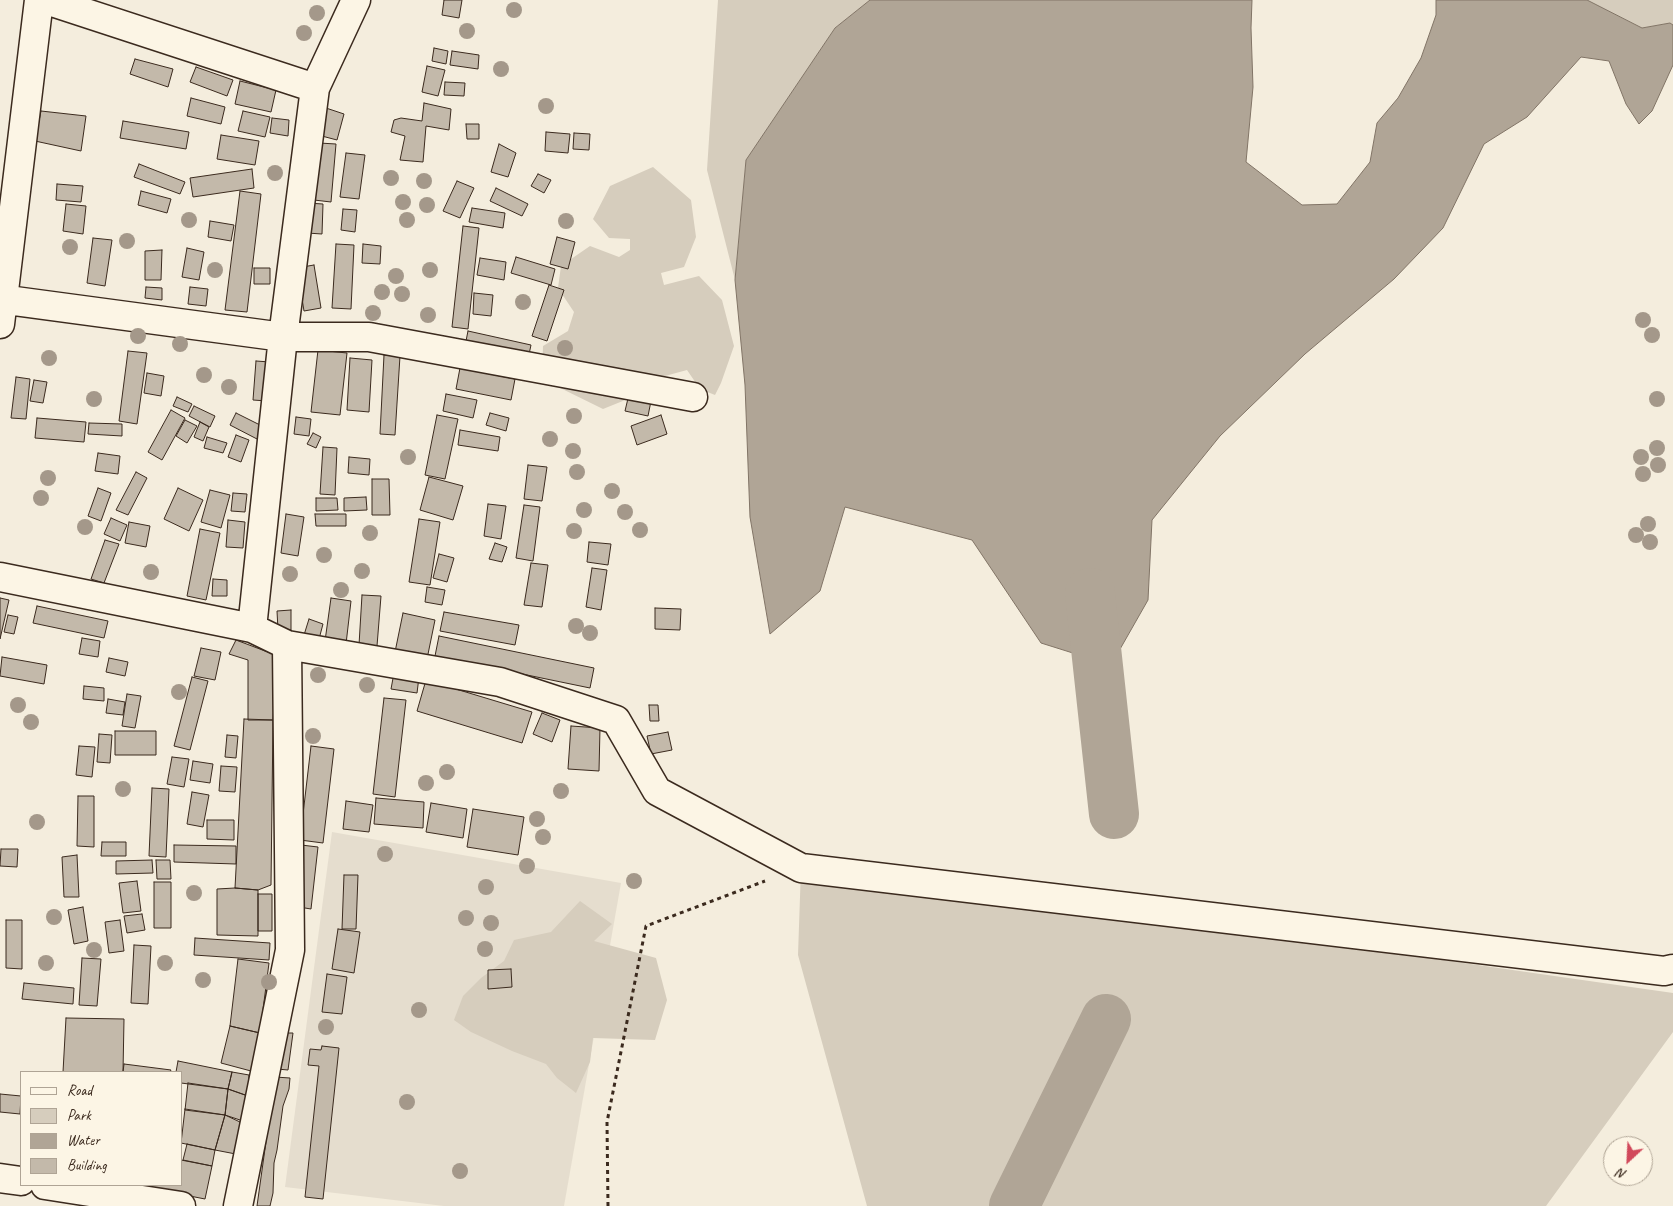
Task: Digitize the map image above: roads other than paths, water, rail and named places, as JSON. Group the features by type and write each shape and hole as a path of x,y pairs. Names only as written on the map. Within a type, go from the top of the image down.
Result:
{"street":[{"path":"39,0 1,307 283,336 369,337 692,397"},
{"path":"46,0 315,88"},
{"path":"252,628 283,336 315,88 356,0"},
{"path":"0,576 252,628 287,645 500,682 616,720 657,792 801,868 1664,971 1673,969"},
{"path":"238,1206 290,950 287,645"},
{"path":"0,1178 20,1181"},
{"path":"51,1186 180,1206"}],"water":[{"path":"870,0 1252,0 1253,87 1246,162 1302,205 1337,204 1370,162 1377,123 1398,98 1421,58 1436,15 1436,0 1587,0 1642,28 1670,23 1673,25 1673,65 1652,111 1639,124 1626,104 1609,61 1581,57 1527,117 1484,144 1443,228 1394,279 1305,354 1220,436 1152,520 1148,600 1111,665 1041,643 972,540 845,507 820,591 770,634 750,517 745,385 735,280 746,160 835,28"}],"waterway":[{"path":"1090,593 1114,814"},
{"path":"1014,1206 1106,1019"}]}
